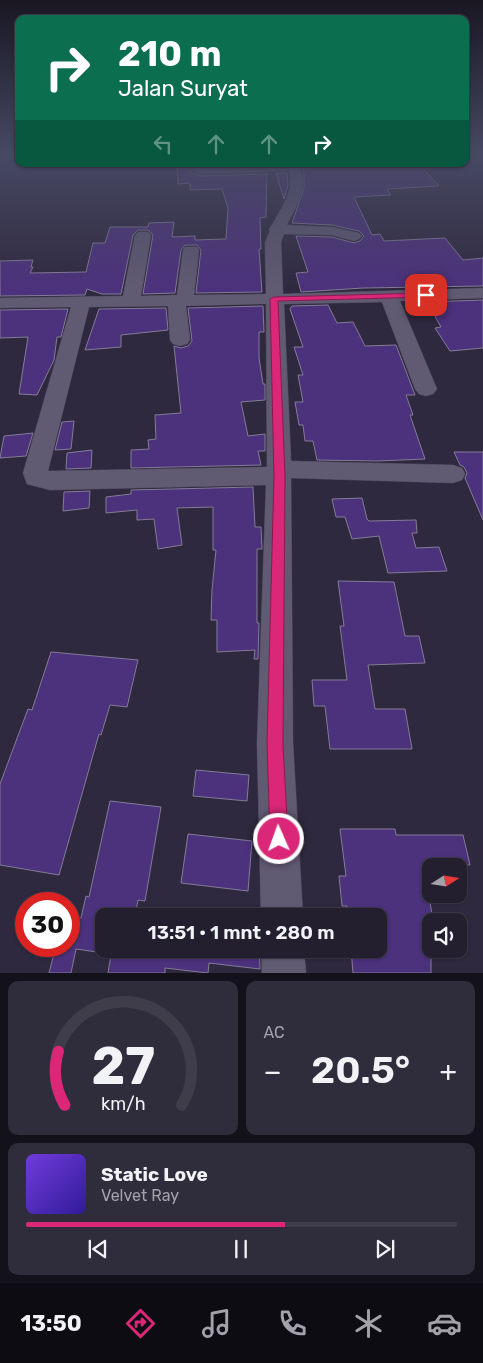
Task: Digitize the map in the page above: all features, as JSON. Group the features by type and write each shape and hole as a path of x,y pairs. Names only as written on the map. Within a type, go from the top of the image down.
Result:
{"street":[{"path":"282,908 275,743 279,472 273,242 276,229 291,199"},
{"path":"276,229 332,231 354,236"},
{"path":"132,300 143,235"},
{"path":"180,340 181,300 191,250"},
{"path":"0,303 274,299 483,293"},
{"path":"389,296 426,390"},
{"path":"81,302 35,473 36,478 50,481 279,472 453,474"},
{"path":"283,958 284,973"}],"building":[{"path":"225,199 266,199 266,217 260,218 261,249 259,249 262,292 196,293 201,250 197,245 185,245 181,250 175,293 143,294 153,235 148,230 138,230 133,235 121,294 102,294 87,289 85,295 0,296 0,261 33,260 31,267 33,267 30,273 86,272 93,243 105,243 110,227 148,227 149,223 174,222 172,237 195,236 195,240 226,239 228,208"},
{"path":"300,199 355,199 372,235 380,234 384,241 445,238 463,260 483,258 483,286 363,288 301,292 296,273 308,272 296,236 332,237 354,243 360,241 364,236 359,231 332,225 292,223"},
{"path":"483,300 483,348 450,351 435,328 441,327 427,302"},
{"path":"328,305 337,323 353,322 365,346 396,345 415,395 406,395 413,415 410,415 425,459 378,461 317,460 313,441 305,441 303,425 299,425 295,402 303,402 298,375 303,375 294,347 303,347 290,309 292,306"},
{"path":"263,306 264,332 259,332 259,358 263,384 265,384 265,400 241,402 248,436 265,434 265,451 258,451 261,465 131,468 131,450 149,449 148,440 156,439 155,415 181,413 174,346 181,348 188,346 192,341 188,308"},
{"path":"166,308 168,330 121,335 121,347 85,350 99,309"},
{"path":"68,309 61,337 57,337 54,360 37,395 19,394 28,337 0,338 0,310"},
{"path":"74,421 71,449 55,450 62,422"},
{"path":"33,433 26,456 0,458 4,436"},
{"path":"92,450 91,468 66,469 67,453"},
{"path":"454,452 483,452 483,520 465,478 467,473 464,467 460,465"},
{"path":"253,487 255,527 261,527 262,549 257,549 258,659 254,659 255,650 217,652 217,620 211,620 216,550 213,550 213,507 177,508 182,545 158,549 154,519 137,520 137,510 106,513 106,497 131,494 131,490"},
{"path":"90,491 89,508 63,511 64,492"},
{"path":"362,498 369,521 416,520 417,533 412,533 416,548 439,547 447,571 388,573 379,536 352,539 345,517 336,517 332,499"},
{"path":"338,581 394,582 405,636 419,636 425,663 368,665 375,709 405,709 412,749 330,749 325,706 314,706 312,680 347,680 340,626 344,626"},
{"path":"51,652 138,660 127,707 110,705 101,735 99,734 59,875 0,865 0,784 28,709 32,710"},
{"path":"196,770 249,775 247,801 193,796"},
{"path":"110,801 161,807 145,901 138,900 136,908 95,908 95,952 80,950 80,918 86,896 89,897"},
{"path":"340,829 395,829 396,835 463,835 470,865 468,865 468,858 422,858 422,903 430,903 432,913 422,913 422,958 431,958 431,973 353,973 352,958 387,958 387,908 347,908 347,906 342,906 339,876 346,876"},
{"path":"188,834 252,841 248,891 181,883"},
{"path":"53,957 74,957 71,973 49,973"},
{"path":"110,958 259,958 260,969 209,963 208,973 165,968 165,973 108,973"}],"route":[{"path":"279,839 275,743 280,476 274,299 426,295"}]}
